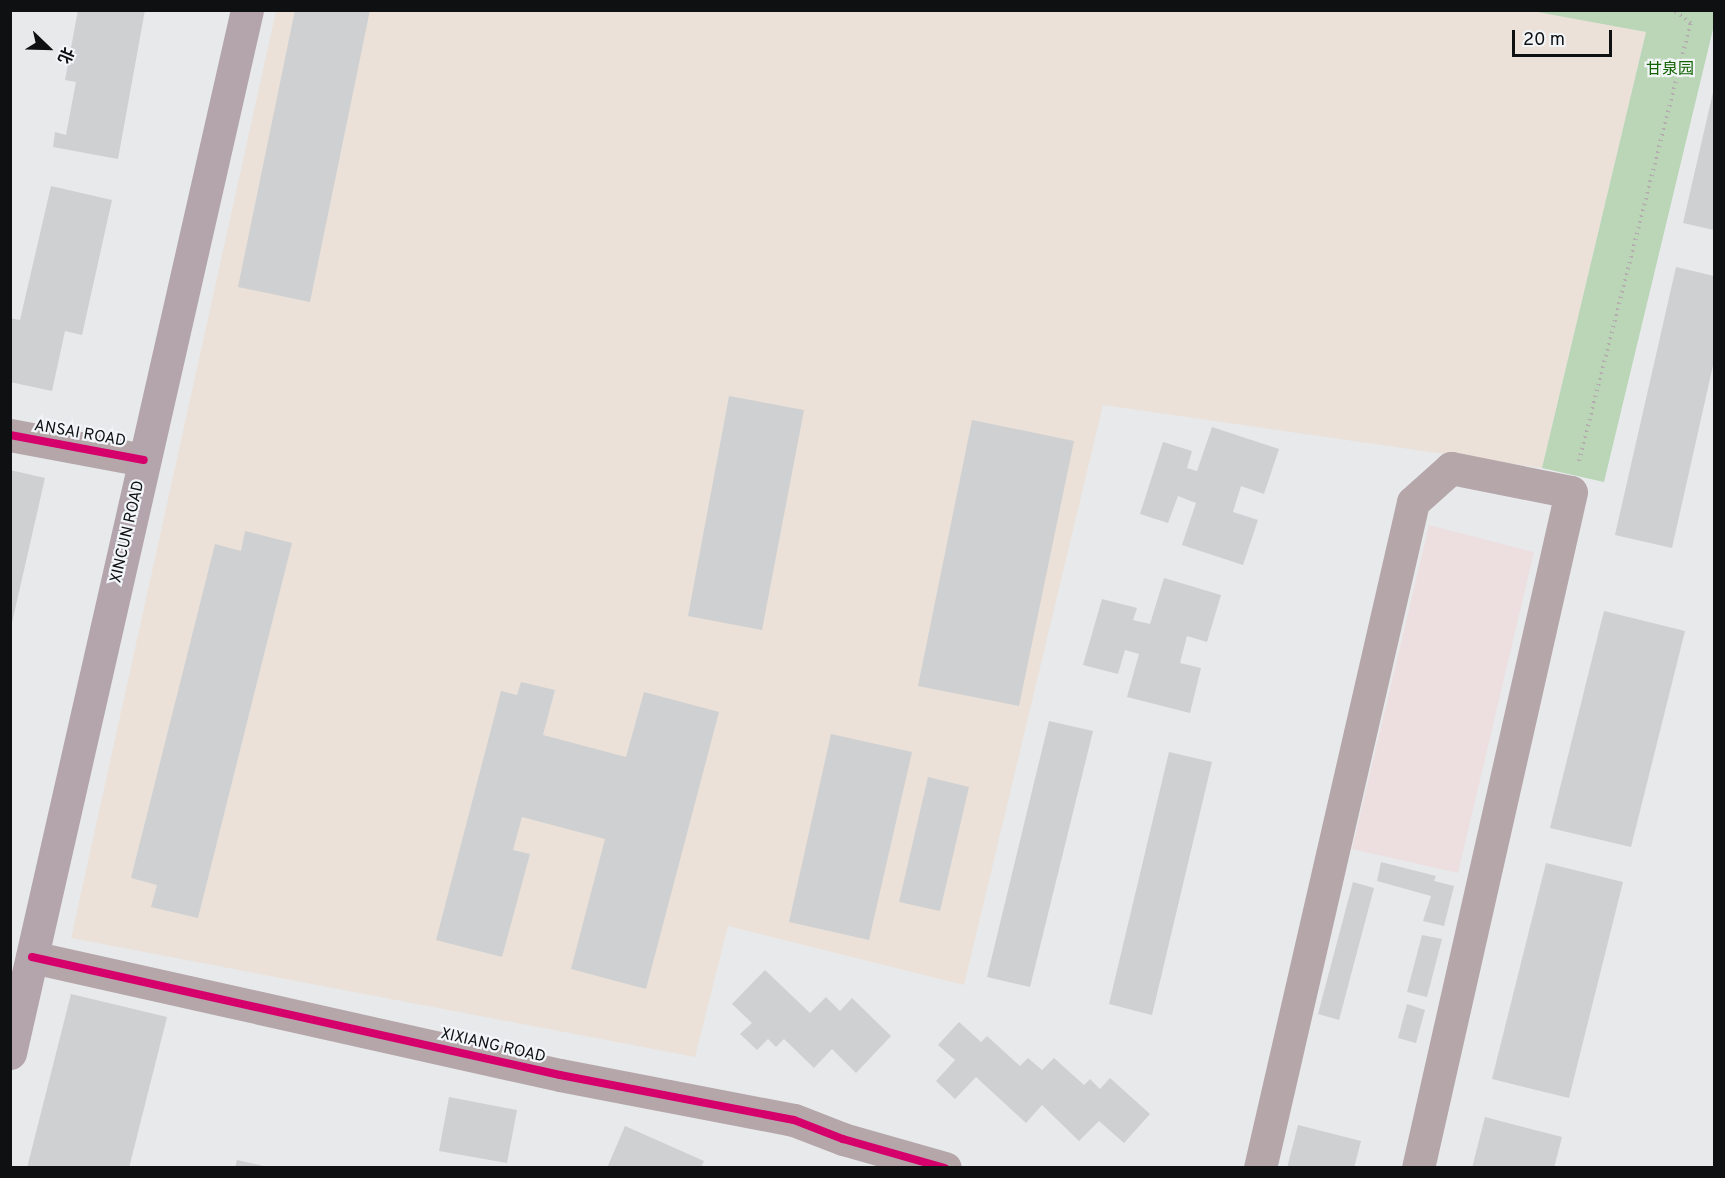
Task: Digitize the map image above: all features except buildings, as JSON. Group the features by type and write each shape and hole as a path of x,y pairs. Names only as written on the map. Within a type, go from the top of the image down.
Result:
{"main road":[{"name":"XINCUN ROAD","path":"10,1053 247,10"}],"street":[{"name":"ANSAI ROAD","path":"10,435 144,460"},
{"path":"1260,1167 1413,502 1451,468 1571,492 1418,1167"},
{"name":"XIXIANG ROAD","path":"32,957 560,1075 794,1120 843,1138 944,1167"}],"path":[{"path":"1571,492 1691,23 1674,10"}],"shaded area":[{"path":"1532,10 1646,32 1542,468 1103,405 964,985 728,926 695,1057 71,938 276,11"},
{"path":"1429,525 1534,552 1458,873 1352,849"}],"green space":[{"name":"甘泉园","path":"1532,11 1714,11 1714,25 1604,482 1542,468 1646,32"}],"cycle path":[{"path":"10,435 144,460"},
{"path":"32,957 560,1075 794,1120 843,1139 945,1168"}]}
